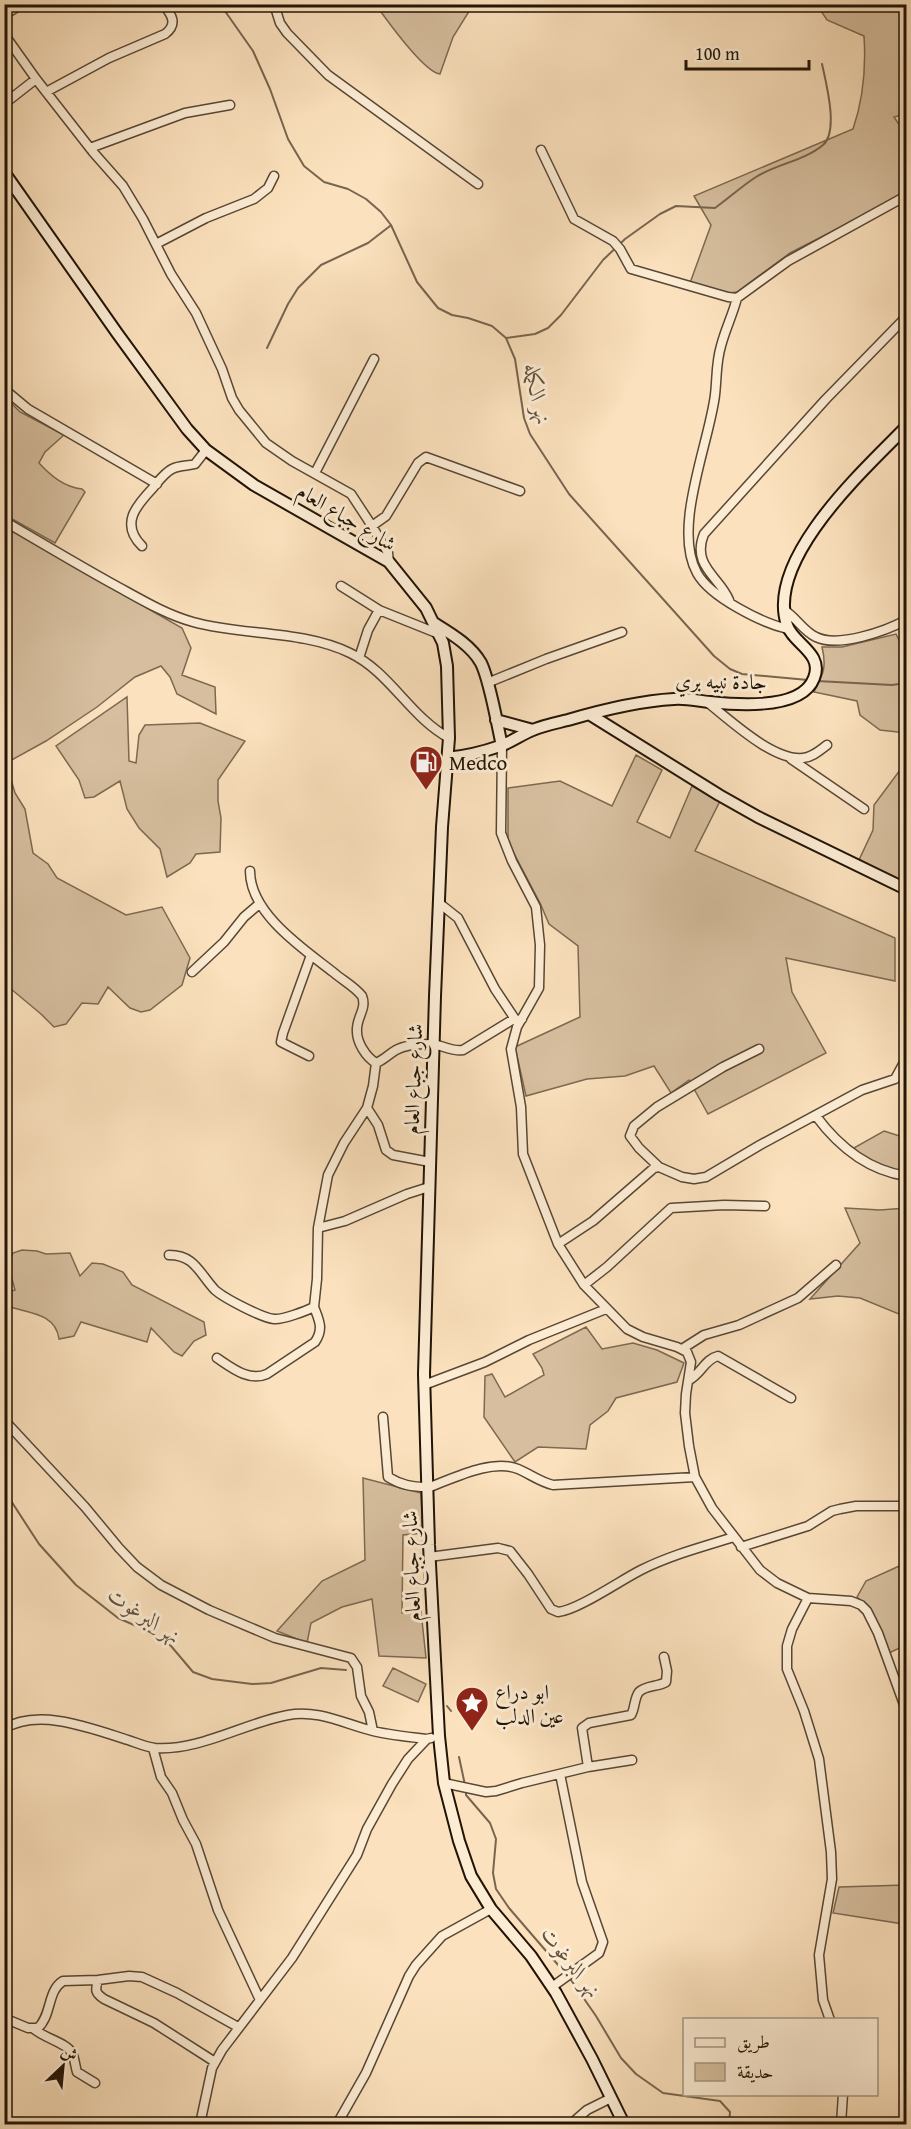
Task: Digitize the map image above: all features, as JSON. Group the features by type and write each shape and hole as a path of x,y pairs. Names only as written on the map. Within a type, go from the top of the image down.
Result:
{"main road":[{"name":"شارع جباع العام","path":"4,172 138,362 187,429 206,450 254,484 389,562 426,608 439,634 447,666 449,738 433,1044 424,1385 429,1557 439,1736 459,1841 471,1876 491,1909 531,1956 552,1987 592,2059 624,2124"},
{"path":"788,629 784,610 789,575 796,558 812,532 864,471 906,427"},
{"path":"434,622 460,640 480,662 502,746"},
{"name":"جادة نبيه بري","path":"447,758 467,756 502,746 533,729 625,706 674,699 741,704 783,701 802,692 814,678 816,670 815,660 788,629"},
{"path":"589,714 729,801 906,889"},
{"name":"جادة نبيه بري","path":"496,720 533,729"}],"street":[{"path":"4,15 22,4"},
{"path":"46,92 109,58 171,30 173,18 163,4"},
{"path":"274,4 286,33 328,75 478,184"},
{"path":"4,34 46,92 123,186 171,274 196,313 239,410 266,442 292,461 351,494 388,553 389,562"},
{"path":"4,104 36,79"},
{"path":"90,148 184,113 230,105"},
{"path":"541,150 574,219 613,241 620,249 628,266 635,271 737,298"},
{"path":"156,244 206,218 254,199 268,188 274,176"},
{"path":"788,629 764,621 729,600 716,596 697,573 692,560 690,517 693,492 715,396 717,360 737,298 788,261 906,196"},
{"path":"729,600 726,593 710,575 703,560 701,540 704,534 826,399 906,317"},
{"path":"315,473 374,360"},
{"path":"4,389 28,409 157,484"},
{"path":"142,546 135,536 131,523 135,509 166,472 176,466 195,464 206,450"},
{"path":"372,526 386,516 418,463 426,457 520,491"},
{"path":"4,521 124,590 182,618 236,631 303,640 348,652 384,678 425,723 449,738"},
{"path":"341,586 380,610 439,634"},
{"path":"359,658 368,630 380,610"},
{"path":"784,610 810,633 826,641 855,638 906,620"},
{"path":"487,683 546,658 622,632"},
{"path":"707,702 753,737 788,757 864,809"},
{"path":"788,757 813,756 827,745"},
{"path":"502,746 501,833 512,861 536,907 540,977 539,988 519,1019 511,1049 521,1107 523,1154 558,1244 584,1285 627,1329 658,1343 682,1349 687,1353 691,1362 685,1413 689,1446 695,1477 712,1509 760,1569 777,1583 808,1598 851,1601 861,1605 867,1611 878,1633 906,1710"},
{"path":"250,871 252,890 258,905 287,934 362,996 364,1007 356,1030 368,1057 376,1063"},
{"path":"439,903 458,918 495,989 519,1019"},
{"path":"192,972 258,905"},
{"path":"309,1056 282,1042 283,1033 311,955"},
{"path":"376,1063 398,1049 433,1044 457,1051 463,1050 519,1019"},
{"path":"759,1049 690,1086 657,1107 634,1126 630,1136 633,1142 659,1167 682,1177 694,1179 706,1177 862,1090 895,1079 906,1082"},
{"path":"895,1079 906,1059"},
{"path":"217,1358 246,1375 259,1377 315,1342 319,1335 321,1325 314,1307 318,1228 328,1175 344,1143 367,1108 376,1063"},
{"path":"367,1108 378,1125 386,1150 393,1155 430,1162"},
{"path":"816,1116 832,1137 856,1157 881,1170 906,1176"},
{"path":"558,1244 593,1221 647,1174 659,1167"},
{"path":"318,1228 345,1221 429,1187"},
{"path":"584,1285 671,1208 765,1206"},
{"path":"169,1255 189,1258 217,1292 270,1319 281,1318 314,1307"},
{"path":"682,1349 704,1335 739,1325 798,1298 836,1265"},
{"path":"424,1385 485,1362 529,1340 606,1309"},
{"path":"689,1380 697,1377 709,1360 718,1356 791,1398"},
{"path":"383,1417 388,1477 410,1487 427,1488 484,1468 502,1465 518,1469 543,1483 552,1485 695,1477"},
{"path":"4,1420 86,1507 118,1548 137,1567 161,1585 209,1610 275,1638 351,1658 357,1667 362,1696 373,1731"},
{"path":"741,1547 808,1526 832,1511 840,1509 856,1506 906,1506"},
{"path":"429,1557 484,1549 505,1549 517,1558 551,1609 558,1612 576,1606 642,1569 670,1557 734,1538"},
{"path":"808,1598 792,1629 786,1659 787,1669 804,1711 819,1759 831,1852 832,1879 819,1955 821,1986 830,2018"},
{"path":"588,1767 582,1728 589,1723 631,1715 638,1693 645,1688 666,1682 667,1671 664,1658"},
{"path":"4,1729 21,1722 45,1720 99,1731 153,1748 171,1748 302,1713 373,1731 427,1740"},
{"path":"200,2124 215,2062 238,2027 292,1958 331,1899 357,1855 392,1784 408,1759 427,1740 439,1736"},
{"path":"153,1748 161,1777 172,1793 196,1844 218,1910 260,2000"},
{"path":"449,1784 486,1792 496,1791 588,1767 632,1760"},
{"path":"552,1987 599,1953 603,1942 582,1882 560,1774"},
{"path":"337,2124 366,2073 416,1965 442,1936 491,1909"},
{"path":"34,2029 43,2024 58,1984 63,1981 129,1976 142,1977 177,1993 238,2027"},
{"path":"98,1980 97,1994 104,1999 154,2023 215,2062"},
{"path":"4,2018 34,2029 52,2041 68,2047 77,2072 94,2083"},
{"path":"841,2124 843,2096"},
{"path":"571,2124 587,2110 611,2098"}],"green space":[{"path":"904,4 906,6 906,114 894,117 906,135 906,191 888,203 790,253 737,292 730,293 690,283 711,225 694,196 853,129 863,83 864,36 827,20 817,5"},
{"path":"376,5 473,5 453,37 440,74 433,71 415,55"},
{"path":"5,397 20,412 64,435 45,452 39,463 58,480 85,492 55,543 5,515"},
{"path":"5,527 182,628 191,648 182,675 215,687 216,714 177,694 170,677 161,666 135,677 97,707 46,741 6,763 15,793 25,809 33,853 48,864 57,878 126,915 162,907 190,958 182,985 150,1010 141,1012 130,1008 108,987 98,1004 82,1003 66,1024 54,1027 5,984"},
{"path":"896,634 906,654 906,733 880,730 860,715 857,701 814,692 823,671 822,647 842,647"},
{"path":"127,697 129,761 136,763 139,735 145,725 200,723 245,741 218,780 221,818 220,852 196,854 190,863 167,877 160,849 139,828 127,809 120,781 94,797 85,798 79,780 56,746"},
{"path":"636,755 662,770 637,822 670,838 692,786 720,801 695,851 895,938 895,981 786,958 792,992 826,1053 708,1114 689,1080 671,1093 654,1066 625,1076 587,1079 526,1096 515,1047 580,1017 578,946 549,924 508,842 508,788 560,781 612,806"},
{"path":"906,762 906,884 859,860 873,830 874,805"},
{"path":"884,1131 906,1138 906,1159 902,1173 873,1163 852,1149"},
{"path":"845,1208 880,1210 906,1208 906,1317 860,1298 838,1296 810,1299 860,1243"},
{"path":"22,1250 46,1254 70,1253 80,1276 92,1263 103,1264 123,1272 132,1285 204,1322 206,1335 194,1341 182,1356 174,1352 151,1328 147,1342 81,1322 74,1336 59,1339 53,1324 47,1319 10,1307 5,1298 5,1293 15,1290 8,1265 13,1253"},
{"path":"586,1327 602,1349 633,1343 657,1350 684,1363 677,1382 616,1398 608,1411 590,1425 586,1449 538,1447 515,1462 484,1417 485,1376 492,1374 505,1397 544,1375 533,1354"},
{"path":"363,1478 421,1493 423,1533 403,1535 402,1613 421,1611 426,1658 379,1656 372,1599 342,1607 311,1623 307,1643 277,1631 322,1581 365,1560"},
{"path":"906,1563 906,1645 889,1653 873,1616 857,1597 866,1581"},
{"path":"393,1668 426,1684 418,1702 383,1686"},
{"path":"906,1885 906,1940 903,1924 833,1913 839,1887"}],"waterway":[{"name":"نهر الكمله","path":"220,4 253,51 288,139 304,166 324,182 348,189 366,199 381,212 391,225 417,282 438,308 452,315 492,326 506,338 515,359 524,418 530,434 569,494 714,656 730,669 742,674 808,680"},
{"path":"506,338 535,334 548,328 561,315 603,260 625,239 660,214 676,206 715,208 756,177 807,155 823,145 828,138 831,118 822,64"},
{"path":"267,348 298,288 321,265 368,243 390,226"},
{"name":"نهر الكمله","path":"817,681 892,685 906,683"},
{"name":"نهر البرغوت","path":"4,1490 39,1544 76,1585 118,1618 150,1632 171,1646 193,1672 212,1679 252,1684 271,1683 321,1668 346,1670"},
{"name":"نهر البرغوت","path":"447,1706 451,1711"},
{"name":"نهر البرغوت","path":"459,1757 465,1785"},
{"name":"نهر البرغوت","path":"466,1791 466,1795 490,1823 496,1839 493,1873 496,1889 509,1908 571,1980 621,2058 636,2074 663,2093 683,2096"},
{"name":"نهر البرغوت","path":"684,2096 720,2101 730,2112 729,2124"}],"place":[{"name":"Medco","path":"426,791"},
{"name":"ابو دراع عين الدلب","path":"472,1732"}]}
